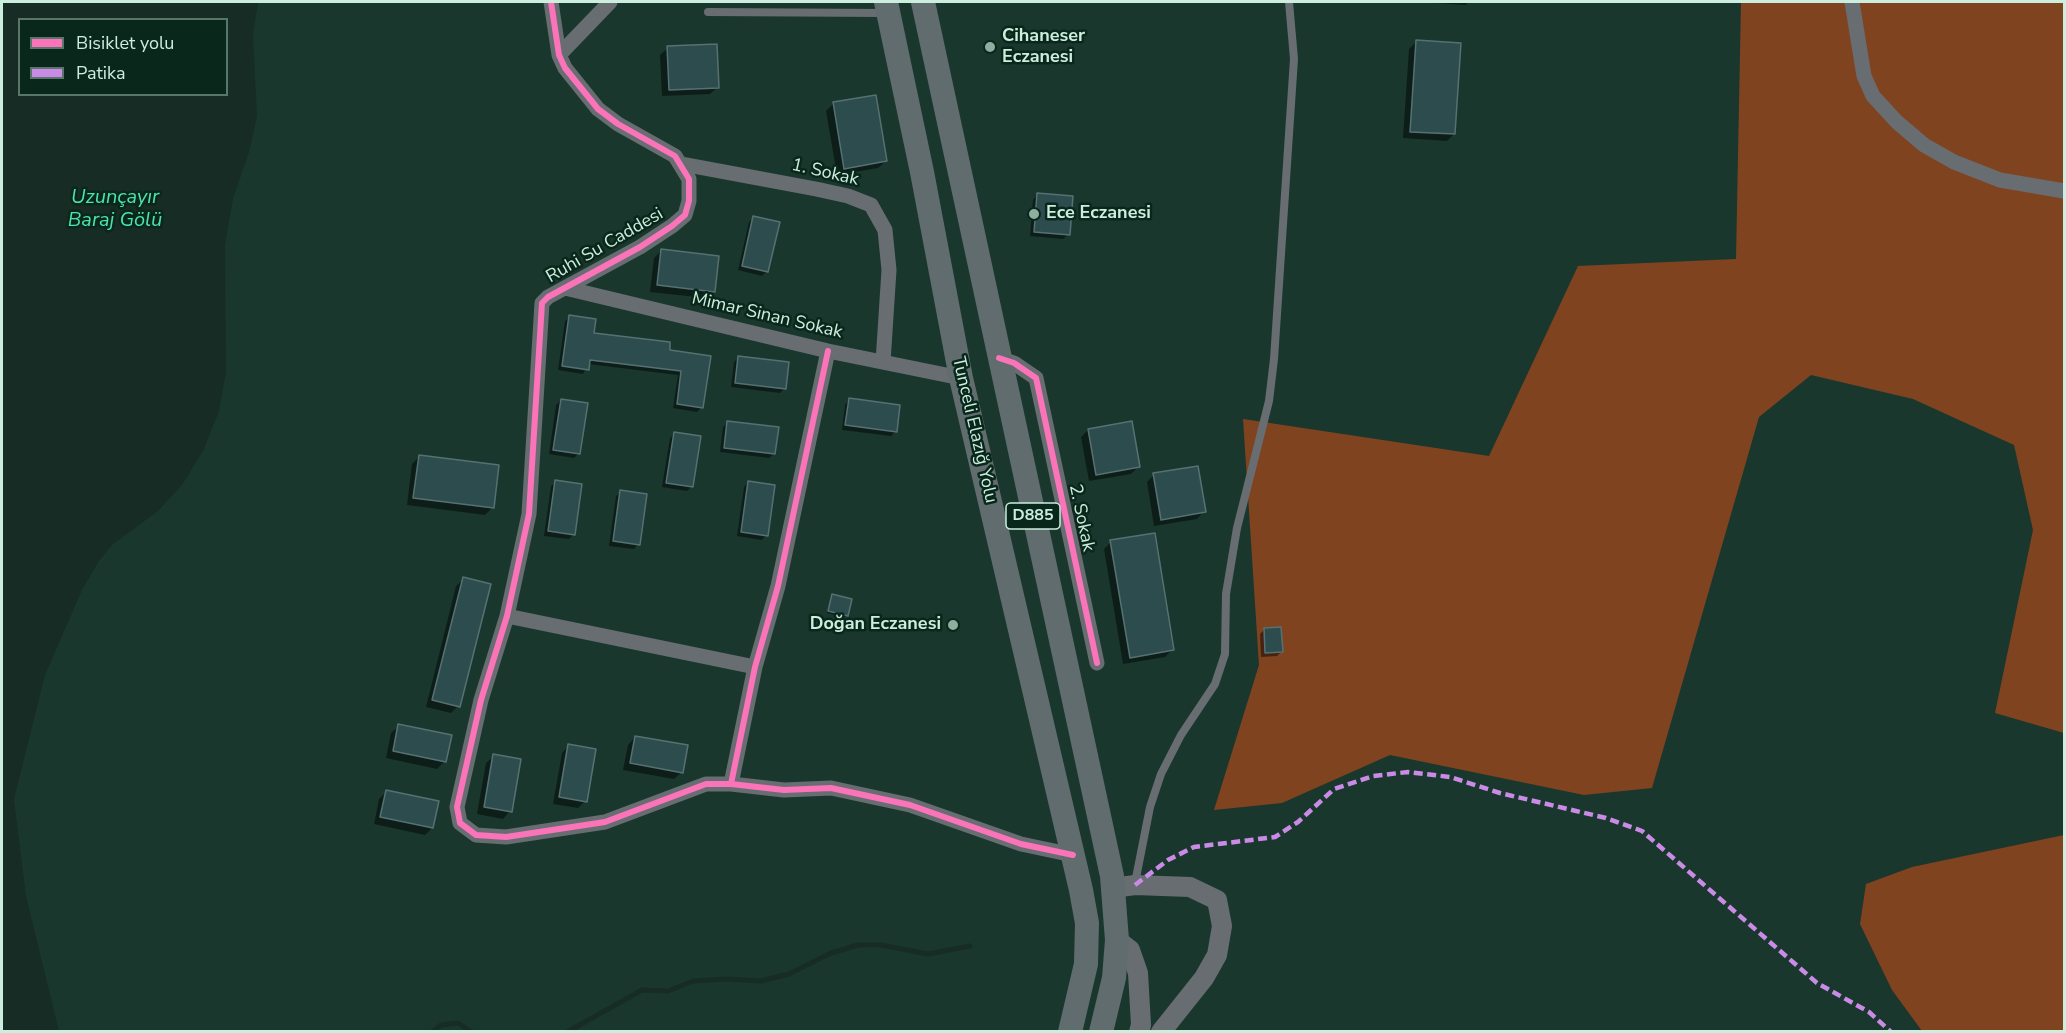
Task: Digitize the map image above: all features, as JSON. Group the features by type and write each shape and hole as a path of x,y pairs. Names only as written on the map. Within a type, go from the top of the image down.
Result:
{"main road":[{"name":"D885","path":"923,2 999,358 1124,887 1114,978 1101,1032"},
{"name":"Tunceli Elazığ Yolu","path":"888,7 961,378 1087,923 1086,964 1070,1032"}],"street":[{"path":"551,2 562,61 598,109 618,124 675,156 682,164"},
{"path":"562,61 610,2"},
{"path":"1852,2 1864,76 1874,96 1896,122 1924,145 1954,162 2000,180 2064,191"},
{"name":"Ruhi Su Caddesi","path":"682,164 690,190 685,215 640,247 548,297 540,311 529,514 507,616 481,700 457,807 460,822 476,835 506,837 605,822 706,784 731,784 784,790 831,788 910,806 1020,844 1073,855"},
{"name":"1. Sokak","path":"682,164 816,189 848,196 870,205 885,230 889,270 883,362"},
{"name":"Mimar Sinan Sokak","path":"565,288 828,351 961,378"},
{"path":"731,784 755,667 778,586 828,351"},
{"name":"2. Sokak","path":"999,358 1014,363 1036,378 1097,663"},
{"path":"507,616 755,667"},
{"path":"1124,887 1190,887 1217,900 1222,926 1217,955 1204,978 1161,1032"},
{"path":"1117,940 1130,950 1138,973 1141,1025 1139,1032"}],"lane":[{"path":"1124,887 1161,774 1181,735 1215,684 1225,654 1226,594 1237,528 1269,401 1274,359 1294,59 1289,2"},
{"path":"708,12 888,7"}],"shaded area":[{"path":"1741,2 2064,2 2064,733 1995,713 2033,530 2014,445 1913,399 1811,375 1759,417 1652,788 1584,795 1390,755 1282,803 1214,810 1259,665 1243,419 1489,456 1578,266 1736,259"},
{"path":"2064,835 2064,1031 1922,1031 1892,990 1860,924 1866,884 1912,867"}],"water":[{"name":"Uzunçayır Baraj Gölü","path":"2,2 258,2 253,35 257,116 250,149 233,199 225,245 226,372 219,411 203,451 182,485 158,511 112,545 99,561 82,590 45,675 14,799 26,896 59,1031 2,1031"}],"building":[{"path":"1416,40 1461,43 1455,134 1410,132"},
{"path":"717,44 719,88 669,90 667,46"},
{"path":"876,95 887,161 844,169 833,102"},
{"path":"1037,193 1073,196 1070,235 1034,232"},
{"path":"753,216 780,222 768,272 742,266"},
{"path":"661,249 719,256 715,292 657,285"},
{"path":"569,315 596,319 594,333 670,342 670,350 711,356 703,408 677,404 681,371 590,360 589,370 562,366"},
{"path":"738,356 789,362 786,389 735,383"},
{"path":"849,398 900,405 897,432 845,425"},
{"path":"561,399 588,403 580,454 553,450"},
{"path":"727,421 779,427 775,454 724,448"},
{"path":"1132,421 1140,467 1096,475 1088,429"},
{"path":"674,432 701,436 693,487 666,483"},
{"path":"419,455 499,465 494,508 413,498"},
{"path":"1198,466 1206,512 1161,520 1153,473"},
{"path":"555,480 582,484 575,535 548,531"},
{"path":"748,481 775,485 768,536 741,532"},
{"path":"620,490 647,494 640,545 613,541"},
{"path":"1155,533 1174,650 1130,658 1110,540"},
{"path":"463,577 491,584 460,707 432,700"},
{"path":"832,594 852,599 848,616 828,611"},
{"path":"1281,627 1283,652 1265,653 1264,628"},
{"path":"398,724 452,735 446,762 393,751"},
{"path":"635,736 688,745 683,773 630,763"},
{"path":"568,744 596,749 587,802 559,797"},
{"path":"493,754 521,759 512,812 484,807"},
{"path":"386,790 439,801 433,828 380,817"}],"waterway":[{"path":"567,1032 642,990 668,991 693,981 727,979 761,981 789,974 831,953 858,945 881,945 928,954 970,946"},
{"path":"432,1032 441,1025 458,1023 472,1032"}],"marked path":[{"path":"1135,885 1168,860 1194,847 1275,837 1298,822 1334,789 1373,776 1408,772 1450,777 1500,793 1606,818 1642,831 1817,983 1869,1012 1891,1032"}],"cycle path":[{"path":"551,2 559,55 565,68 598,109 618,124 675,156 689,179 689,201 685,215 672,226 640,247 548,297 542,303 529,514 507,616 481,700 457,807 460,823 476,835 506,837 605,822 706,784 731,784 784,790 831,788 910,805 1021,844 1073,855"},
{"path":"731,784 755,667 778,586 828,351"},
{"path":"999,358 1014,363 1036,378 1097,663"}],"place":[{"name":"Cihaneser Eczanesi","path":"990,47"},
{"name":"Ece Eczanesi","path":"1034,214"},
{"name":"Doğan Eczanesi","path":"953,625"}]}
